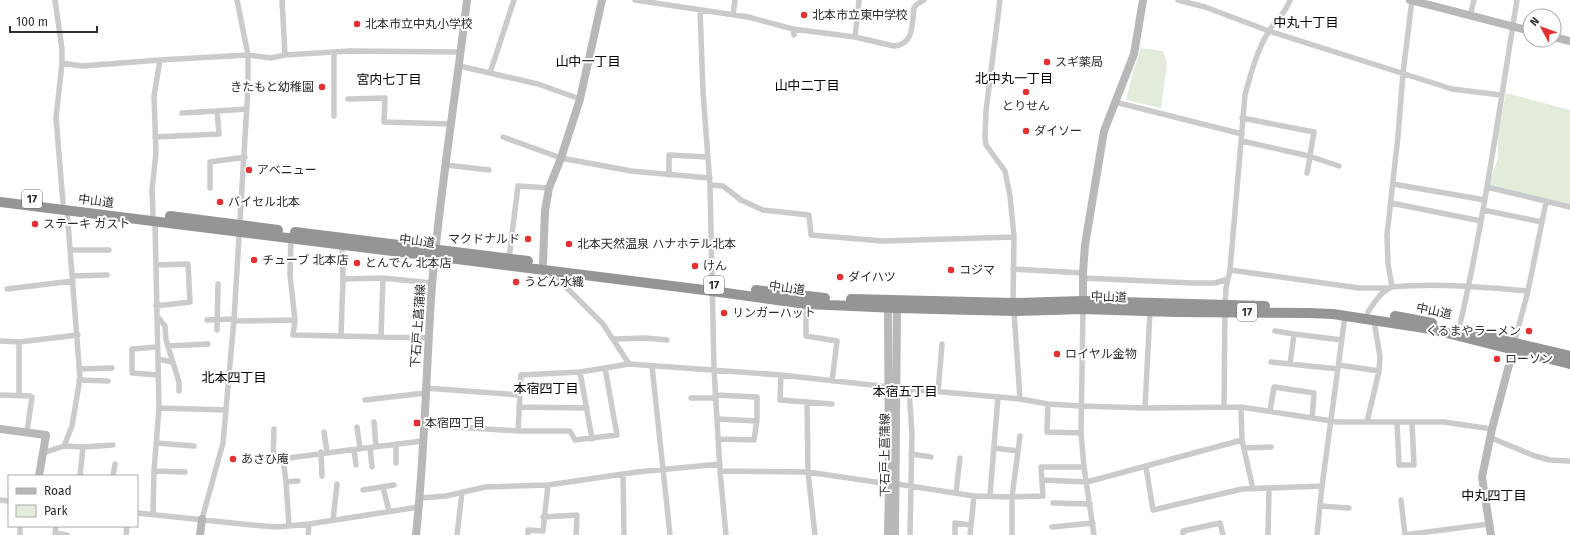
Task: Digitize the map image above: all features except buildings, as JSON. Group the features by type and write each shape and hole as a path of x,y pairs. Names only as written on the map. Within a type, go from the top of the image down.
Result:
{"highway":[{"name":"中山道","path":"0,195 65,207"},
{"name":"中山道","path":"0,202 65,207 154,217 712,288 892,306"},
{"name":"中山道","path":"239,229 342,245 509,258 541,266"},
{"name":"中山道","path":"712,288 806,304 1014,307 1083,305 1224,308 1332,307 1431,329 1570,356"},
{"name":"中山道","path":"1083,305 1150,312 1224,308 1416,319 1459,329 1570,364"}],"street":[{"path":"55,0 62,49 62,63 56,118 73,278 78,335 79,369 79,380 72,426 64,446"},
{"path":"200,535 202,519 223,443 234,320 245,158 248,56 237,0"},
{"path":"282,0 285,55"},
{"name":"下石戸上菖蒲線","path":"416,535 420,502 422,441 432,283 467,0"},
{"path":"490,73 514,0"},
{"path":"602,0 580,98 561,158 549,188 545,212 541,266 545,274 562,283 603,324 630,364"},
{"path":"635,0 669,3 700,10 761,20 794,29 855,37 894,46 900,46 907,42 911,34 916,5 924,0"},
{"path":"733,15 735,0"},
{"path":"855,37 859,0"},
{"path":"1000,0 986,112 985,137 986,146 1005,171 1010,196 1014,237 1014,307 1020,399"},
{"path":"1094,535 1084,467 1081,433 1083,275 1085,245 1104,131 1134,54 1143,0"},
{"path":"1178,0 1205,7 1269,31 1452,89 1501,95"},
{"path":"1224,407 1224,308 1230,270 1245,95 1253,67 1269,31 1281,18 1290,0"},
{"path":"1390,288 1387,235 1411,0 1522,29"},
{"path":"1470,16 1474,0"},
{"path":"1459,329 1469,286 1485,200 1501,95 1518,0"},
{"path":"700,10 703,92 710,178 714,369 720,471 726,535"},
{"path":"794,29 794,35"},
{"path":"62,63 82,66 160,60 248,56 270,58 285,55 350,51 461,52"},
{"path":"334,52 334,116"},
{"path":"154,514 154,471 159,408 156,264 152,190 156,153 154,96 160,60"},
{"path":"459,66 538,84 580,98"},
{"path":"348,99 385,98 384,122 451,124"},
{"path":"1115,102 1309,156 1339,166"},
{"path":"182,113 247,109"},
{"path":"155,137 219,134 217,111"},
{"path":"1242,118 1314,132 1307,173"},
{"path":"503,137 561,158 631,171 710,178"},
{"path":"669,175 669,155 708,157"},
{"path":"210,188 210,162 245,158"},
{"path":"446,165 489,170"},
{"path":"1393,184 1485,200"},
{"path":"710,185 723,186 741,200 763,210 810,215 811,235 883,241 1014,237"},
{"path":"509,258 518,186 549,188"},
{"path":"1487,187 1570,208"},
{"path":"1491,535 1482,477 1491,434 1528,291 1546,202"},
{"path":"1391,203 1481,221"},
{"path":"1483,210 1542,222"},
{"path":"291,238 290,275 295,320 293,335 429,338"},
{"path":"341,335 343,279 342,245"},
{"path":"70,250 109,250"},
{"path":"156,264 188,264 190,302 156,306"},
{"path":"1013,269 1192,283 1215,283 1228,279"},
{"path":"1230,270 1359,288 1390,288 1411,285 1469,286 1528,291"},
{"path":"7,289 73,278 108,275"},
{"path":"343,279 383,278 432,283"},
{"path":"381,337 383,278"},
{"path":"217,330 218,284"},
{"path":"1367,422 1379,371 1380,357 1371,316 1375,302 1390,288"},
{"path":"806,304 806,336 837,341 832,381"},
{"name":"下石戸上菖蒲線","path":"892,306 893,484 895,535"},
{"path":"1145,408 1150,312"},
{"path":"157,316 165,326 168,346 179,382 179,391"},
{"path":"1317,535 1322,486 1345,316"},
{"path":"207,320 295,320"},
{"path":"1275,331 1342,340"},
{"path":"1290,364 1294,334"},
{"path":"0,341 19,342 78,335"},
{"path":"614,339 646,338 666,340"},
{"path":"18,396 19,342"},
{"path":"168,346 208,344"},
{"path":"938,392 942,344"},
{"path":"157,347 132,349 132,373 158,375"},
{"path":"158,359 172,362"},
{"path":"1271,362 1379,371"},
{"path":"518,431 521,375 580,372 630,364 781,375 893,388 1020,399 1048,404 1145,408 1241,407 1338,422 1444,422 1491,434 1535,456 1550,460 1570,461"},
{"path":"652,366 670,535"},
{"path":"79,369 112,368"},
{"path":"423,425 518,431 570,431 575,440 617,435 605,368"},
{"path":"580,372 592,439"},
{"path":"781,375 780,400 832,404"},
{"path":"79,380 108,381"},
{"path":"1270,411 1274,387 1314,393 1312,418"},
{"path":"909,389 912,435 910,535"},
{"path":"365,400 425,390 519,395"},
{"path":"0,395 32,397 27,432"},
{"path":"691,398 716,396 757,397 757,421 754,440 718,439"},
{"path":"990,495 998,397"},
{"path":"807,402 808,472 815,535"},
{"path":"1048,404 1047,432 1081,433"},
{"path":"519,407 586,408"},
{"path":"1241,407 1242,440 1253,488"},
{"path":"159,408 226,410"},
{"path":"717,419 757,421"},
{"path":"372,467 374,422"},
{"path":"1397,423 1399,465 1414,465 1412,423"},
{"path":"356,465 357,427"},
{"path":"0,429 46,435 39,475"},
{"path":"274,429 272,460 324,452 373,448 422,441"},
{"path":"322,476 324,432"},
{"path":"1012,535 1012,497 1020,436"},
{"path":"1043,480 1087,482 1242,440"},
{"path":"156,443 194,446"},
{"path":"396,444 396,463"},
{"path":"43,453 64,446 83,447 113,445"},
{"path":"80,475 83,447"},
{"path":"994,448 1018,451"},
{"path":"1244,448 1272,448"},
{"path":"911,454 931,457"},
{"path":"956,492 960,458"},
{"path":"282,459 286,482 289,526"},
{"path":"113,475 115,464"},
{"path":"138,513 202,519 252,526 289,526 389,512 420,502 485,487 548,485 663,469 720,464"},
{"path":"720,471 808,472 956,492 974,496 990,495 1012,497 1043,496 1041,467 1084,467"},
{"path":"1146,467 1154,510 1242,489 1322,486"},
{"path":"154,471 185,472"},
{"path":"623,474 624,535"},
{"path":"286,482 298,481"},
{"path":"333,520 337,484"},
{"name":"下石戸上菖蒲線","path":"888,535 893,484"},
{"path":"363,490 394,485"},
{"path":"528,535 528,530 543,531 548,485"},
{"path":"383,487 389,512"},
{"path":"1268,535 1269,488"},
{"path":"457,535 462,492"},
{"path":"970,535 974,496"},
{"path":"1401,500 1405,535 1450,533 1489,524"},
{"path":"1053,502 1090,504"},
{"path":"1320,506 1349,508"},
{"path":"544,517 576,515 576,535"},
{"path":"955,535 955,523 971,525"},
{"path":"1052,527 1093,523"},
{"path":"1184,535 1182,531 1220,523 1223,535"},
{"path":"308,535 310,524"},
{"path":"56,527 55,533 67,535"}],"green space":[{"path":"1141,48 1163,51 1167,63 1161,108 1126,100"},
{"path":"1506,93 1570,110 1570,206 1489,184 1498,158 1498,131"}],"place":[{"name":"北本市立東中学校","path":"804,15"},
{"name":"北本市立中丸小学校","path":"357,24"},
{"name":"スギ薬局","path":"1047,62"},
{"name":"きたもと幼稚園","path":"322,87"},
{"name":"とりせん","path":"1026,92"},
{"name":"ダイソー","path":"1026,131"},
{"name":"アベニュー","path":"249,170"},
{"name":"バイセル北本","path":"220,202"},
{"name":"ステーキ ガスト","path":"35,224"},
{"name":"マクドナルド","path":"528,239"},
{"name":"北本天然温泉 ハナホテル北本","path":"569,244"},
{"name":"チューブ 北本店","path":"254,260"},
{"name":"とんでん 北本店","path":"357,263"},
{"name":"けん","path":"695,266"},
{"name":"コジマ","path":"951,270"},
{"name":"ダイハツ","path":"840,277"},
{"name":"うどん水織","path":"516,282"},
{"name":"リンガーハット","path":"724,313"},
{"name":"くるまやラーメン","path":"1529,331"},
{"name":"ロイヤル金物","path":"1057,354"},
{"name":"ローソン","path":"1497,359"},
{"name":"本宿四丁目","path":"417,423"},
{"name":"あさひ庵","path":"233,459"}],"district":[{"name":"中丸十丁目","path":"1306,22"},
{"name":"山中一丁目","path":"588,61"},
{"name":"北中丸一丁目","path":"1014,78"},
{"name":"宮内七丁目","path":"389,79"},
{"name":"山中二丁目","path":"807,85"},
{"name":"北本四丁目","path":"234,377"},
{"name":"本宿四丁目","path":"546,388"},
{"name":"本宿五丁目","path":"905,391"},
{"name":"中丸四丁目","path":"1494,495"}]}
